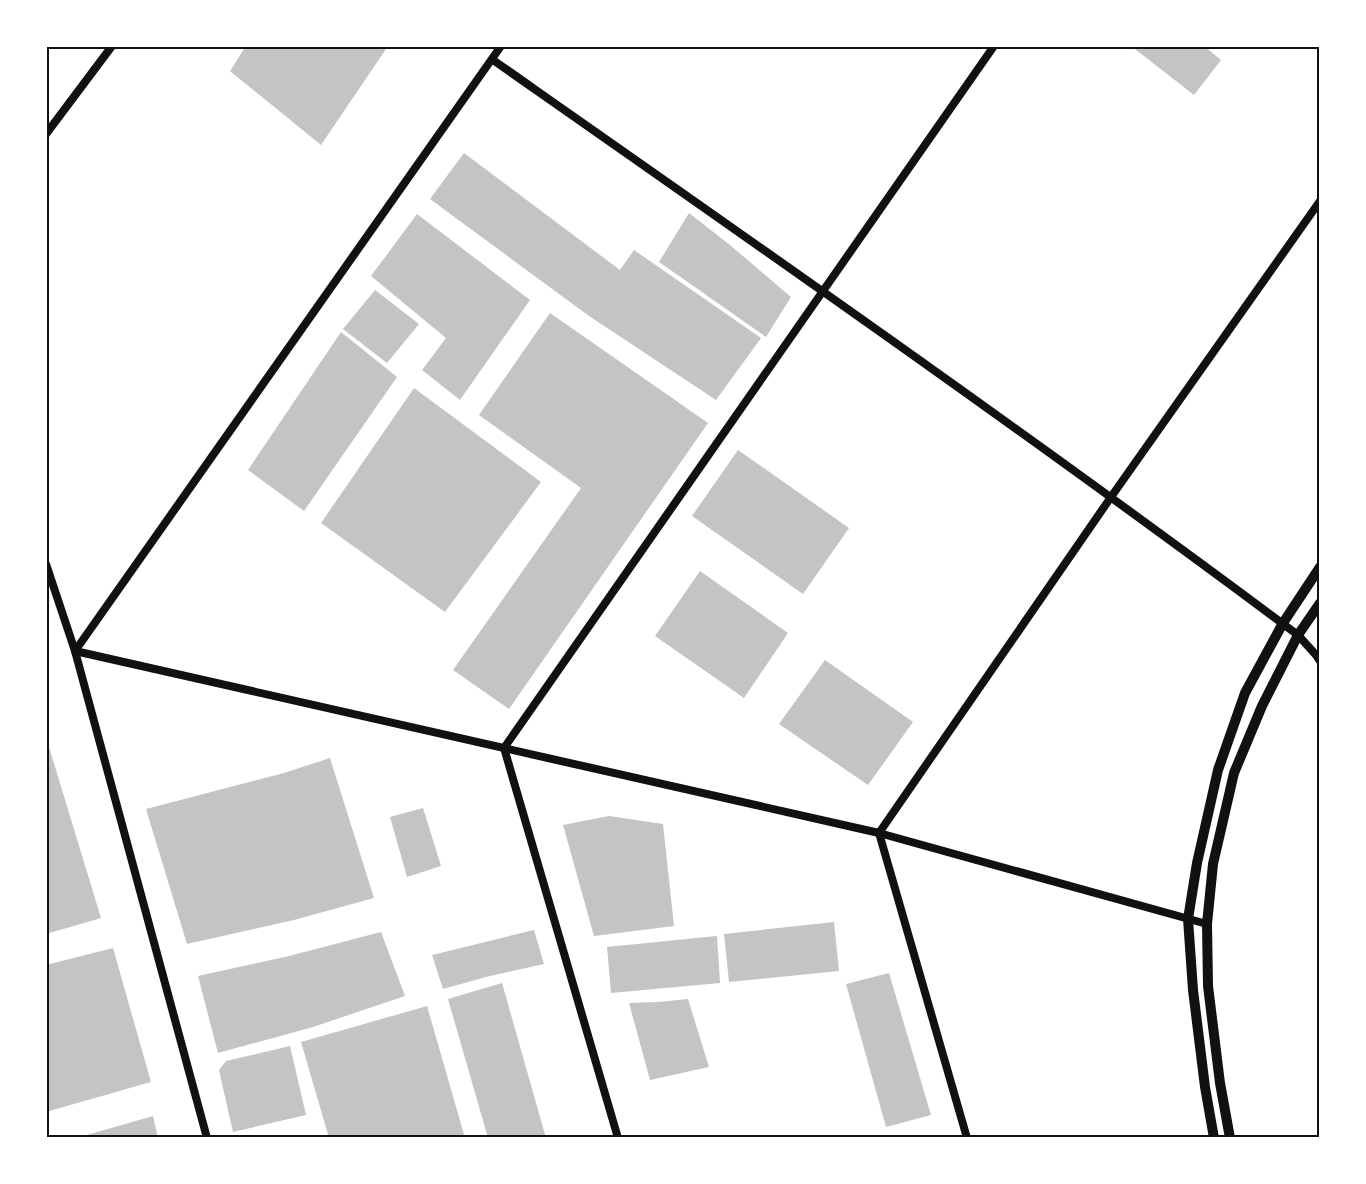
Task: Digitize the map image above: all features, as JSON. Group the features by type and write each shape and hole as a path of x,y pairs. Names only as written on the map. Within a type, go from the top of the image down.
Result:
{"highway":[{"path":"1214,1137 1205,1088 1193,990 1188,919 1197,863 1218,770 1245,693 1283,623 1320,567"},
{"path":"1230,1137 1220,1083 1208,986 1207,924 1213,864 1234,773 1262,706 1298,635 1320,603"}],"street":[{"path":"46,134 112,46"},
{"path":"75,651 501,46"},
{"path":"504,748 994,46"},
{"path":"493,60 1111,497 1283,623 1298,635 1320,661"},
{"path":"879,833 1111,497 1320,201"},
{"path":"46,564 75,651 207,1137"},
{"path":"75,651 879,833 1207,924"},
{"path":"504,748 618,1137"},
{"path":"879,833 967,1137"}],"building":[{"path":"246,46 388,46 321,145 230,71"},
{"path":"1131,46 1204,46 1221,60 1194,95"},
{"path":"464,153 620,270 634,250 761,338 716,400 589,316 430,199"},
{"path":"689,213 791,297 766,337 659,262"},
{"path":"417,214 530,300 460,400 422,370 446,338 371,276"},
{"path":"375,290 419,324 387,363 343,329"},
{"path":"550,313 708,423 509,709 453,670 581,488 479,415"},
{"path":"341,332 397,377 304,511 248,470"},
{"path":"414,388 541,482 445,612 321,523"},
{"path":"738,450 849,528 803,594 692,516"},
{"path":"700,571 788,633 744,698 655,636"},
{"path":"825,660 913,722 868,785 779,724"},
{"path":"49,747 101,918 46,934 46,748"},
{"path":"330,758 374,898 294,920 187,944 146,809 284,773"},
{"path":"423,808 441,866 407,877 390,817"},
{"path":"609,816 663,824 674,926 594,936 563,825"},
{"path":"834,922 839,971 729,982 724,934"},
{"path":"534,930 544,964 443,989 432,955"},
{"path":"381,932 405,996 313,1027 218,1053 198,976 289,956"},
{"path":"717,936 720,983 611,993 607,947"},
{"path":"113,948 151,1082 46,1112 46,965"},
{"path":"889,973 931,1115 886,1127 846,984"},
{"path":"502,983 546,1138 488,1138 448,999"},
{"path":"688,999 709,1067 650,1080 629,1003"},
{"path":"427,1006 465,1138 329,1138 301,1042"},
{"path":"290,1046 306,1115 233,1132 219,1070 226,1061"},
{"path":"153,1116 158,1138 80,1138 80,1137"}]}
